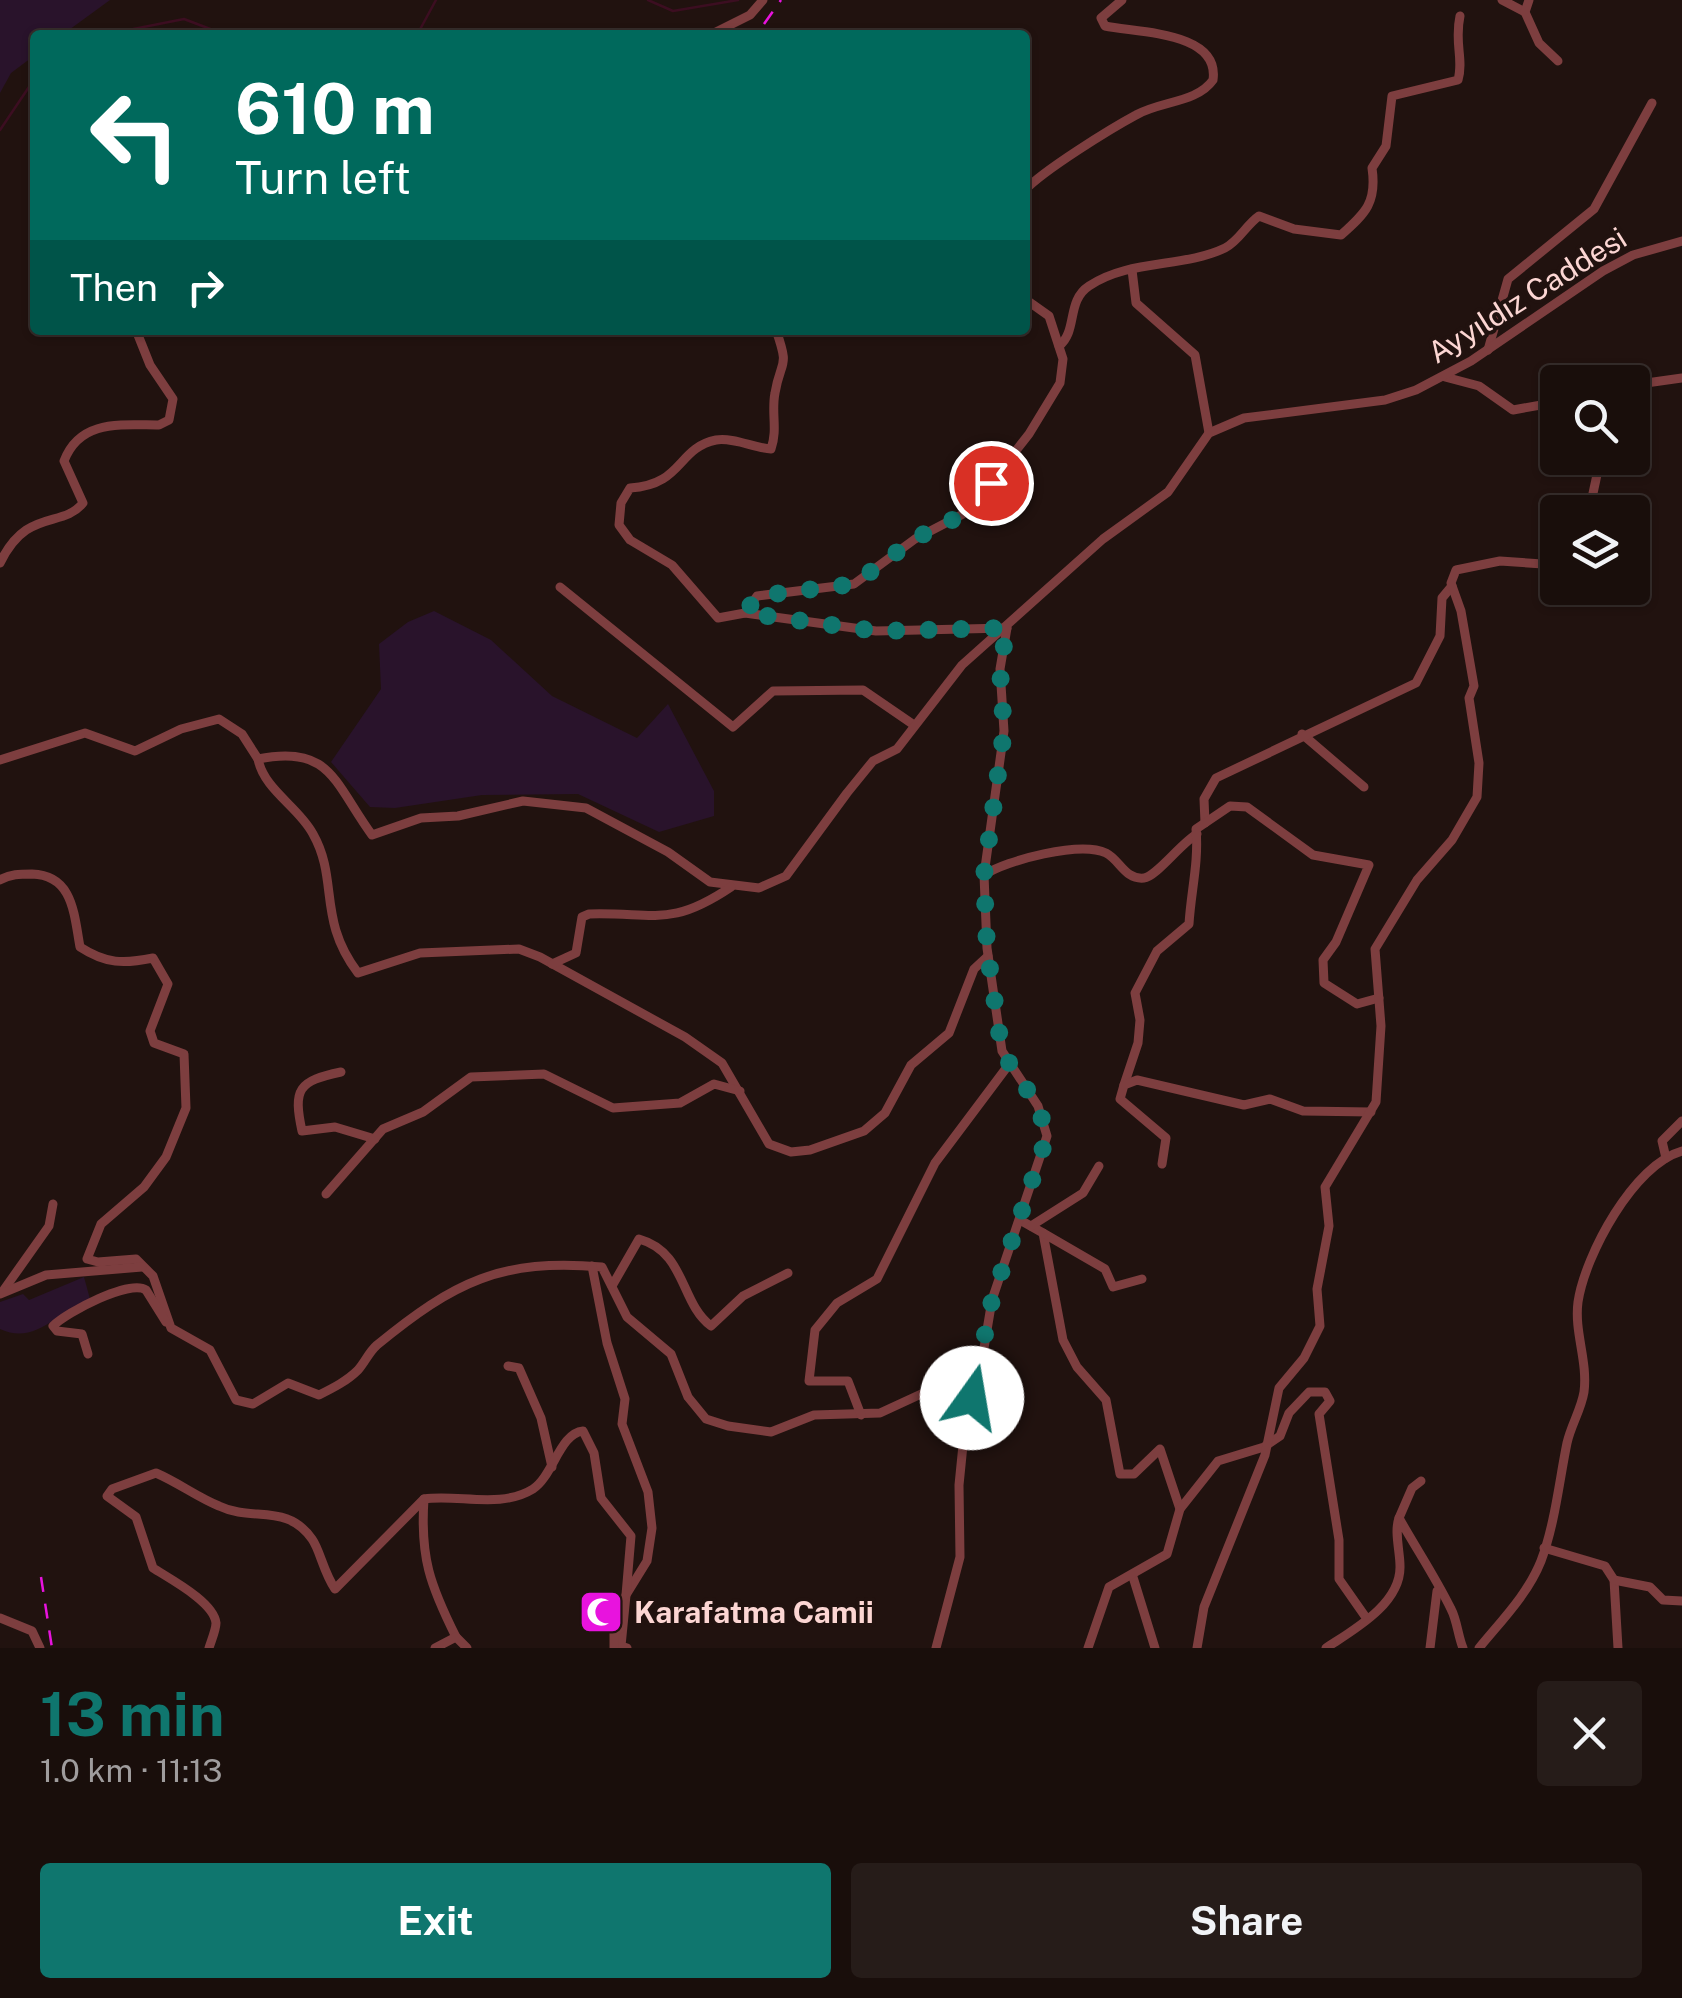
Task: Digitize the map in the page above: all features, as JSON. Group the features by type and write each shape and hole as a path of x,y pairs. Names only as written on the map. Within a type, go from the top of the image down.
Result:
{"street":[{"path":"720,30 750,15 763,0"},
{"path":"1030,187 1134,116 1162,103 1197,96 1213,80 1212,60 1204,51 1156,33 1104,26 1101,18 1122,0"},
{"path":"1502,0 1525,12 1539,44 1558,60"},
{"path":"1525,12 1529,0"},
{"path":"1059,346 1066,340 1071,310 1080,292 1092,283 1228,247 1259,216 1294,229 1341,235 1368,211 1376,193 1372,168 1386,146 1392,96 1458,80 1462,66 1454,41 1460,16"},
{"path":"1488,350 1508,279 1594,209 1652,102"},
{"name":"Ayyıldız Caddesi","path":"1209,433 1244,418 1384,400 1444,377 1602,270 1632,255 1682,242"},
{"path":"258,760 288,753 312,757 328,772 372,835 421,818 458,816 522,801 586,808 668,852 710,882 759,888 786,876 873,761 897,749 962,665 1104,539 1168,492 1209,433 1194,355 1136,302 1132,270"},
{"path":"745,613 757,596 854,584 916,538 964,514 1054,395 1063,372 1049,316 1030,303"},
{"path":"0,563 7,549 36,521 76,512 82,503 64,460 78,436 93,428 169,420 173,399 150,364 138,335"},
{"path":"777,335 784,371 775,392 777,430 771,449 717,440 688,456 667,481 654,487 630,488 621,503 619,525 630,540 672,565 718,618 745,613 876,631 1007,628"},
{"path":"1444,377 1479,386 1513,410 1540,403"},
{"path":"1650,382 1682,378"},
{"path":"1206,823 1204,799 1216,778 1416,683 1440,636 1442,598 1452,586 1456,570 1500,561 1540,564"},
{"path":"1197,1648 1204,1608 1264,1446 1279,1388 1304,1358 1320,1326 1317,1289 1329,1226 1324,1187 1376,1102 1379,998 1375,949 1417,880 1452,840 1477,797 1479,762 1470,698 1474,686 1452,586"},
{"path":"560,587 733,727 773,691 863,690 914,725"},
{"path":"936,1648 960,1557 959,1485 965,1425 980,1372 992,1300 1047,1136 1038,1106 1002,1052 988,956 984,875 1004,731 1000,669 1007,628"},
{"path":"0,760 85,733 135,751 181,730 218,719 242,734 268,780 313,833 322,861 330,919 340,949 358,972 420,953 519,950 685,1037 722,1063 769,1144 790,1152 810,1150 864,1132 885,1114 911,1065 949,1033 974,969 988,956"},
{"path":"1302,734 1364,788"},
{"path":"984,875 1002,863 1084,850 1107,854 1126,874 1144,878 1158,872 1166,858 1230,806 1246,807 1313,855 1369,865 1336,942 1323,960 1324,983 1356,1004 1379,998"},
{"path":"1162,1164 1166,1138 1120,1099 1138,1044 1140,1020 1135,993 1157,952 1189,924 1191,890 1200,864 1197,834"},
{"path":"0,880 6,876 48,875 62,884 72,901 80,947 96,958 121,964 153,958 162,966 168,984 150,1031 154,1043 184,1054 186,1108 160,1168 144,1188 101,1224 87,1258 98,1262 136,1259 152,1276 171,1328"},
{"path":"552,964 576,953 582,917 588,914 674,917 702,906 731,887"},
{"path":"861,1415 848,1381 808,1381 815,1330 836,1303 877,1278 934,1163 1010,1063"},
{"path":"340,1072 316,1076 299,1092 295,1103 302,1131 335,1126 374,1140"},
{"path":"326,1194 384,1130 423,1112 471,1076 544,1074 613,1108 680,1103 714,1084 740,1091"},
{"path":"1124,1085 1137,1080 1244,1105 1270,1099 1303,1110 1371,1112"},
{"path":"1666,1158 1662,1141 1682,1121"},
{"path":"1479,1648 1522,1596 1544,1548 1568,1437 1583,1396 1586,1370 1578,1300 1600,1242 1635,1184 1666,1158 1682,1151"},
{"path":"1031,1226 1083,1193 1099,1166"},
{"path":"0,1294 49,1226 54,1204"},
{"path":"1020,1220 1105,1269 1113,1287 1142,1278"},
{"path":"1043,1233 1063,1340 1077,1367 1106,1400 1120,1474 1134,1474 1160,1449 1180,1509"},
{"path":"612,1286 639,1239 649,1242 680,1269 698,1316 712,1326 742,1296 788,1273"},
{"path":"88,1354 82,1334 57,1331 53,1326 63,1316 128,1286 146,1290 171,1328 210,1350 231,1394 244,1404 288,1382 319,1395 358,1370 372,1348 474,1279 541,1262 602,1267 639,1331 671,1354 688,1397 706,1419 772,1432 814,1415 880,1413 958,1377 980,1372"},
{"path":"592,1266 607,1343 625,1399 622,1424 648,1492 652,1528 647,1562 626,1595"},
{"path":"0,1294 46,1275 142,1267"},
{"path":"508,1366 519,1368 529,1389 552,1467"},
{"path":"1088,1648 1108,1588 1167,1554 1180,1509 1218,1462 1264,1446 1280,1436 1289,1414 1309,1392 1326,1392 1330,1401 1320,1414 1320,1426 1339,1540 1339,1579 1367,1619"},
{"path":"209,1648 216,1624 212,1613 192,1590 153,1568 136,1517 111,1503 108,1496 112,1489 156,1474 200,1493 219,1507 280,1514 312,1539 321,1568 336,1589 424,1499 502,1498 534,1488 572,1436 583,1431 594,1453 601,1498 631,1536 621,1628 621,1646 627,1648"},
{"path":"1326,1648 1382,1606 1400,1574 1396,1528 1399,1518 1412,1488 1421,1482"},
{"path":"424,1499 422,1531 430,1588 456,1637 467,1648"},
{"path":"1399,1518 1429,1561 1437,1591 1430,1648"},
{"path":"1544,1548 1605,1566 1614,1580 1618,1648"},
{"path":"1133,1577 1155,1648"},
{"path":"1614,1580 1650,1587 1663,1600 1682,1601"},
{"path":"1437,1591 1451,1608 1463,1648"},
{"path":"0,1618 32,1631 40,1648"},
{"path":"614,1648 614,1632 621,1628"},
{"path":"435,1648 456,1637"}],"shaded area":[{"path":"0,0 110,0 69,30 30,30 30,59 11,73 0,93"},
{"path":"434,611 491,640 552,696 637,738 668,704 714,791 714,816 659,832 578,794 482,795 395,808 370,807 331,762 381,689 379,644 408,622"},
{"path":"84,1277 90,1299 36,1330 13,1333 0,1329 0,1302 23,1294 29,1300"}],"waterway":[{"path":"420,30 436,0"},
{"path":"648,0 673,11 738,0"},
{"path":"128,30 184,19 213,30"},
{"path":"0,130 30,85"}],"railway":[{"path":"764,24 781,0"},
{"path":"41,1577 52,1648"}],"place":[{"name":"Karafatma Camii","path":"601,1612"}],"route":[{"path":"972,1398 992,1300 1047,1136 1038,1106 1002,1052 987,948 984,875 1004,731 1000,669 1007,628 876,631 745,613 750,600 757,596 840,589 854,584 916,538 964,514 991,483"}]}
